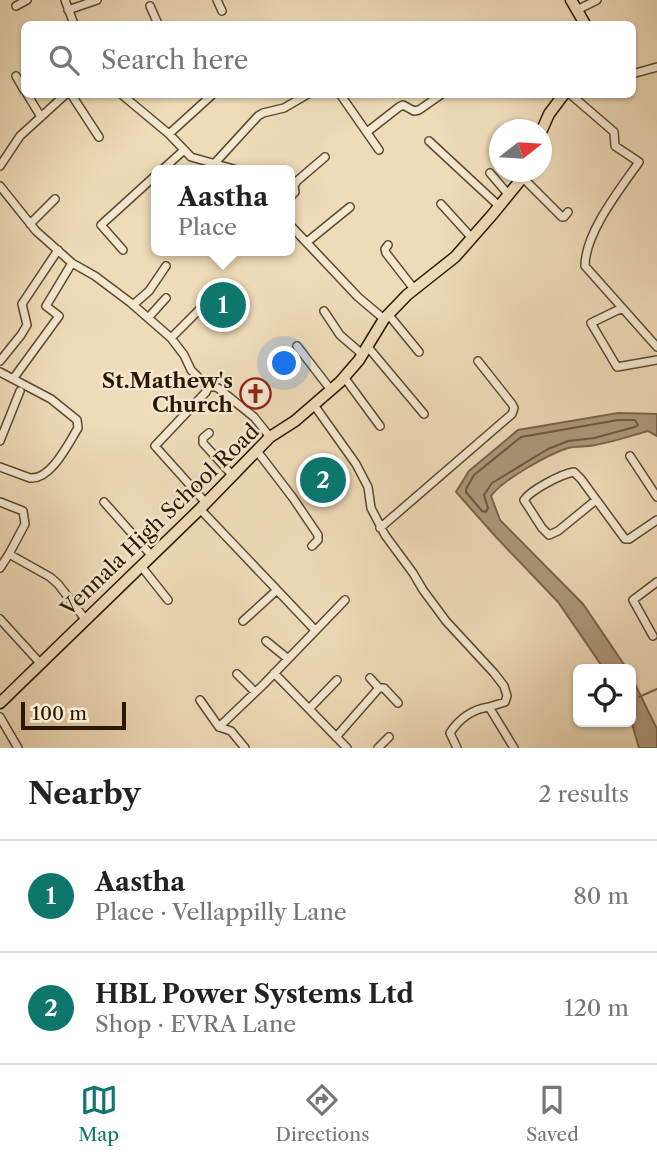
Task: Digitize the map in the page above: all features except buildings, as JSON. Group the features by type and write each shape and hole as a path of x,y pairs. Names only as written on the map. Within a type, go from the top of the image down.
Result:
{"main road":[{"path":"571,0 583,21"},
{"path":"546,119 561,98"},
{"name":"Vennala High School Road","path":"0,703 270,438 295,421 344,377 386,317 414,289 455,257 519,182"}],"street":[{"path":"16,6 27,0"},
{"path":"65,0 73,21"},
{"path":"68,10 97,0"},
{"path":"217,0 222,12"},
{"path":"577,10 597,0"},
{"path":"150,6 157,21"},
{"path":"636,73 657,67"},
{"path":"16,76 21,84"},
{"path":"30,98 41,117"},
{"path":"0,167 20,136 64,98"},
{"path":"72,98 99,137"},
{"path":"126,98 169,134 191,157 218,165"},
{"path":"169,134 209,98"},
{"path":"214,164 258,116 284,108 301,98"},
{"path":"343,98 379,150"},
{"path":"367,132 403,105 414,111 419,110 436,98"},
{"path":"575,98 614,132 615,146 639,162 602,218 585,253 585,266 657,347"},
{"path":"429,141 499,206"},
{"path":"168,165 184,150"},
{"path":"295,184 325,157"},
{"path":"123,250 101,225 151,180"},
{"path":"498,182 508,194"},
{"path":"531,182 562,217 568,212"},
{"path":"0,186 36,231 72,263 95,276 171,338 191,370 204,383 218,388 254,418 270,438"},
{"path":"30,224 55,199"},
{"path":"440,204 471,237"},
{"path":"307,242 350,207"},
{"path":"295,231 358,297 386,317 419,352"},
{"path":"388,245 386,253 414,289"},
{"path":"0,361 27,325 22,304 58,250"},
{"path":"13,379 59,316 46,306 72,263"},
{"path":"133,305 149,291 166,267"},
{"path":"171,338 209,300 206,294"},
{"path":"148,318 166,298"},
{"path":"622,308 591,323 617,367 657,360"},
{"path":"324,311 340,335 365,350 424,414"},
{"path":"297,346 331,390"},
{"path":"380,528 512,414 512,404 478,361"},
{"path":"0,372 51,399 77,420 78,428 52,467 41,477 30,478 0,467"},
{"path":"344,377 380,426"},
{"path":"209,385 206,392 155,446 203,506 314,629"},
{"path":"0,440 20,391"},
{"path":"314,405 356,464 368,487 371,508 380,528 446,621 504,686 507,696 505,702 478,709 453,728 450,733 457,748"},
{"path":"209,433 202,438 203,443 233,476"},
{"path":"257,451 318,535 318,540 312,546"},
{"path":"630,456 657,497"},
{"path":"596,500 558,531 549,535 541,528 524,500 528,495 571,472 576,473 626,540 657,520"},
{"path":"0,502 23,511 25,524 0,568"},
{"path":"104,502 151,555"},
{"path":"9,554 50,577 85,619"},
{"path":"141,566 168,600"},
{"path":"653,636 633,600 657,582"},
{"path":"243,621 277,590"},
{"path":"219,727 345,600"},
{"path":"0,619 40,663"},
{"path":"266,640 287,658"},
{"path":"274,673 347,748"},
{"path":"237,674 255,692"},
{"path":"370,678 398,703"},
{"path":"309,709 337,680"},
{"path":"336,737 379,688"},
{"path":"200,701 219,727 231,730 245,748"},
{"path":"489,707 514,748"},
{"path":"0,717 18,748"},
{"path":"378,748 389,737"}],"water":[{"path":"618,413 657,414 657,436 648,431 602,444 568,448 526,468 491,496 500,520 583,604 624,664 601,664 558,602 456,492 469,471 518,430"},
{"path":"636,686 657,729 657,748 639,748 633,727 636,727"}],"waterway":[{"path":"639,697 657,689"}],"place":[{"name":"Aastha","path":"223,305"},
{"name":"St.Mathew's Church","path":"256,393"},
{"name":"HBL Power Systems Ltd","path":"323,480"}]}
